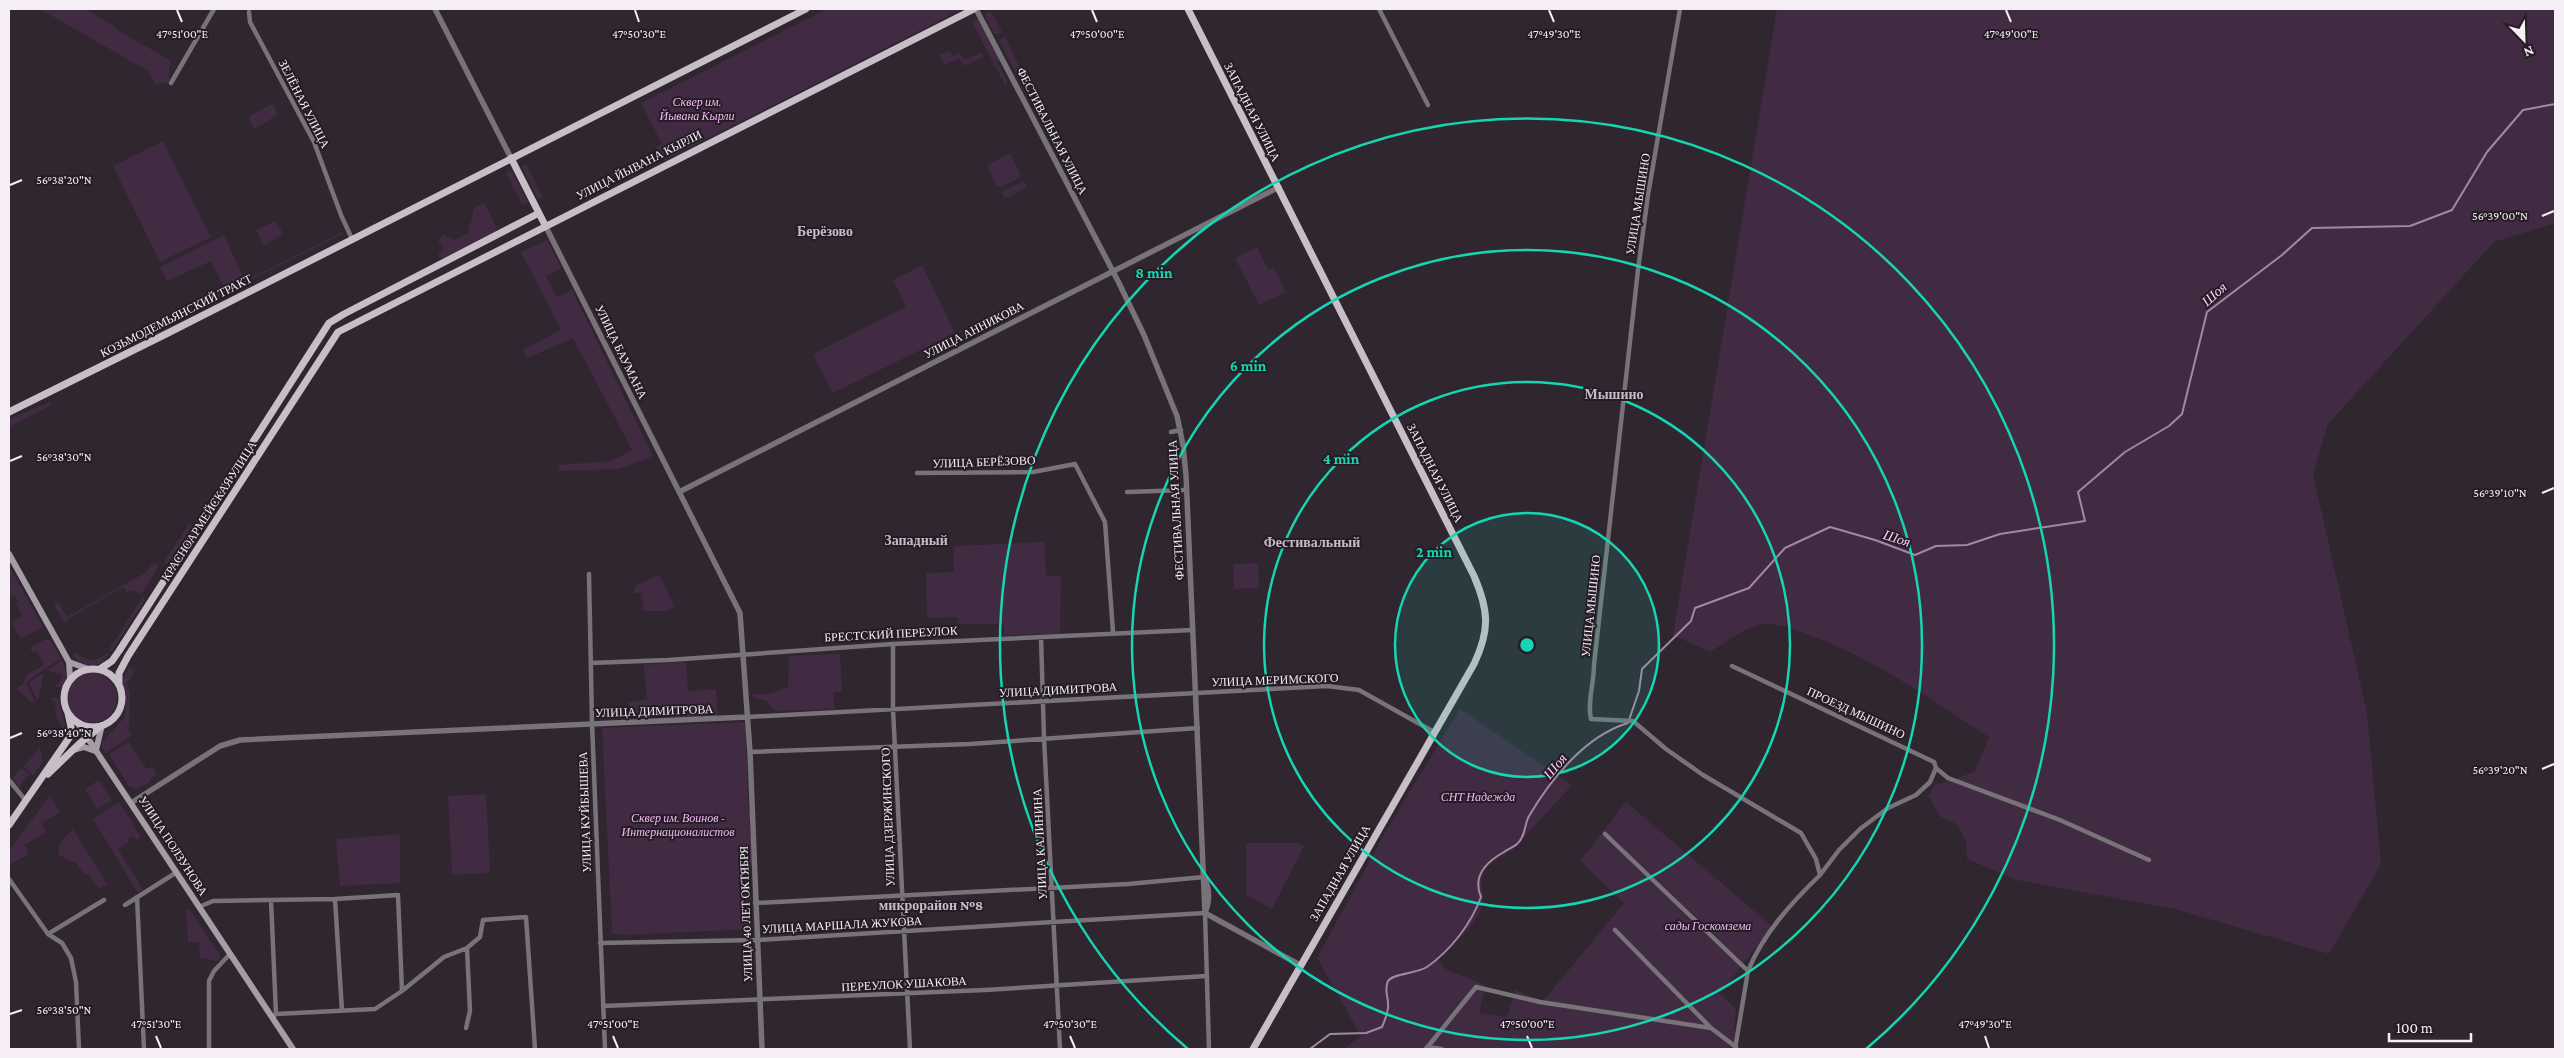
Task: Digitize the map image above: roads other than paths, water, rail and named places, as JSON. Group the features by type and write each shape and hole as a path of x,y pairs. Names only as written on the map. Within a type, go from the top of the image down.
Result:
{"main road":[{"path":"352,239 806,9"},
{"name":"УЛИЦА ЙЫВАНА КЫРЛИ","path":"324,352 334,336 342,329 975,9"},
{"name":"ЗАПАДНАЯ УЛИЦА","path":"1188,9 1279,186 1483,596 1487,619 1484,641 1474,664 1253,1049"},
{"name":"УЛИЦА БАУМАНА","path":"511,158 545,225"},
{"path":"324,352 313,345 336,318 539,213"},
{"name":"КОЗЬМОДЕМЬЯНСКИЙ ТРАКТ","path":"9,412 352,239"},
{"path":"444,262 451,274"},
{"name":"КРАСНОАРМЕЙСКАЯ УЛИЦА","path":"100,669 112,661 313,345"},
{"name":"КРАСНОАРМЕЙСКАЯ УЛИЦА","path":"119,684 119,673 128,656 324,352"},
{"path":"249,446 260,453"},
{"path":"232,474 242,480"},
{"path":"9,554 70,662 70,678 64,693 71,727 69,738 9,825"},
{"path":"41,781 87,736 112,720 119,711 122,701 119,684 112,675 100,669 88,669 70,662"},
{"path":"70,678 88,669"},
{"path":"68,713 77,722 87,726 102,725"},
{"name":"УЛИЦА ПОЛЗУНОВА","path":"77,722 230,954 274,1015 293,1049"},
{"path":"74,750 84,747 96,751 102,725"}],"street":[{"path":"172,83 214,9"},
{"name":"ЗЕЛЁНАЯ УЛИЦА","path":"243,9 250,10 250,22 314,142 340,215 352,239"},
{"name":"УЛИЦА БАУМАНА","path":"435,9 511,158"},
{"name":"ФЕСТИВАЛЬНАЯ УЛИЦА","path":"975,9 1113,271 1160,373 1181,430 1186,490 1204,877 1208,885 1208,905 1205,913 1209,1049"},
{"path":"1379,9 1428,105"},
{"name":"УЛИЦА МЫШИНО","path":"1680,9 1638,270 1594,665 1594,685 1589,713 1590,719 1633,721 1640,724 1666,749 1703,775 1800,834 1816,859 1820,875"},
{"name":"УЛИЦА АННИКОВА","path":"679,492 1279,186"},
{"name":"УЛИЦА БАУМАНА","path":"545,225 734,598 740,613 748,717"},
{"path":"1171,432 1181,430"},
{"name":"УЛИЦА БЕРЁЗОВО","path":"917,473 1033,472 1076,464 1105,522 1113,632"},
{"path":"1127,492 1186,490"},
{"name":"УЛИЦА КУЙБЫШЕВА","path":"589,574 592,723 604,1049"},
{"name":"БРЕСТСКИЙ ПЕРЕУЛОК","path":"591,663 644,662 893,644 1113,632 1192,630"},
{"name":"УЛИЦА КАЛИНИНА","path":"1041,637 1044,738 1060,1049"},
{"name":"УЛИЦА ДЗЕРЖИНСКОГО","path":"893,644 894,709 910,1049"},
{"name":"ПРОЕЗД МЫШИНО","path":"1732,666 1929,758 1936,768 1948,778 2060,820 2149,860"},
{"name":"УЛИЦА МЕРИМСКОГО","path":"1195,692 1339,686 1359,690 1434,732"},
{"name":"УЛИЦА ДИМИТРОВА","path":"131,803 220,746 240,740 748,717 1195,692"},
{"name":"УЛИЦА 40 ЛЕТ ОКТЯБРЯ","path":"748,717 762,1049"},
{"path":"750,752 970,744 1198,728"},
{"path":"1615,930 1711,1028 1736,1048 1748,971 1768,934 1789,907 1860,829 1888,808 1916,795 1930,782 1936,768"},
{"path":"9,780 26,801"},
{"path":"1605,834 1748,971"},
{"path":"125,905 177,872"},
{"path":"755,903 1052,888 1204,877"},
{"path":"9,879 48,934 62,944 74,965 79,1049"},
{"path":"199,907 213,901 335,900 398,895 402,991"},
{"path":"137,897 144,1049"},
{"path":"48,934 104,900"},
{"path":"270,900 274,1015 375,1009 402,991 444,957 467,948 480,937 482,920 526,917 535,1049"},
{"path":"335,900 342,1010"},
{"path":"1205,913 1300,965"},
{"name":"УЛИЦА МАРШАЛА ЖУКОВА","path":"600,943 756,940 904,933 1054,921 1205,913"},
{"path":"466,1028 470,1011 467,948"},
{"path":"209,1049 209,981 214,971 230,954"},
{"name":"ПЕРЕУЛОК УШАКОВА","path":"603,1006 985,990 1206,976"},
{"path":"1426,1048 1476,987 1540,1002 1711,1028"},
{"path":"1426,1048 1442,1049"}],"waterway":[{"name":"Шоя","path":"1310,1049 1330,1034 1366,1033 1382,1027 1388,1010 1386,990 1388,981 1395,976 1427,967 1444,953 1459,936 1472,917 1481,897 1478,883 1482,870 1497,856 1520,841 1529,816 1548,788 1571,760 1597,738 1612,729 1628,723 1639,691 1642,669 1691,621 1695,608 1749,588 1785,548 1830,527 1875,540 1915,555 1936,546 1967,545 2000,534 2085,521 2078,492 2125,452 2169,426 2182,414 2207,312 2282,255 2312,228 2410,226 2452,210 2487,152 2523,110 2555,104"}],"district":[{"name":"Берёзово","path":"825,231"},
{"name":"Мышино","path":"1614,394"},
{"name":"Западный","path":"916,540"},
{"name":"Фестивальный","path":"1312,542"},
{"name":"микрорайон №8","path":"931,905"}],"park label":[{"name":"Сквер им. Йывана Кырли","path":"697,109"},
{"name":"СНТ Надежда","path":"1478,797"},
{"name":"Сквер им. Воинов - Интернационалистов","path":"678,825"},
{"name":"сады Госкомзема","path":"1708,926"}]}
